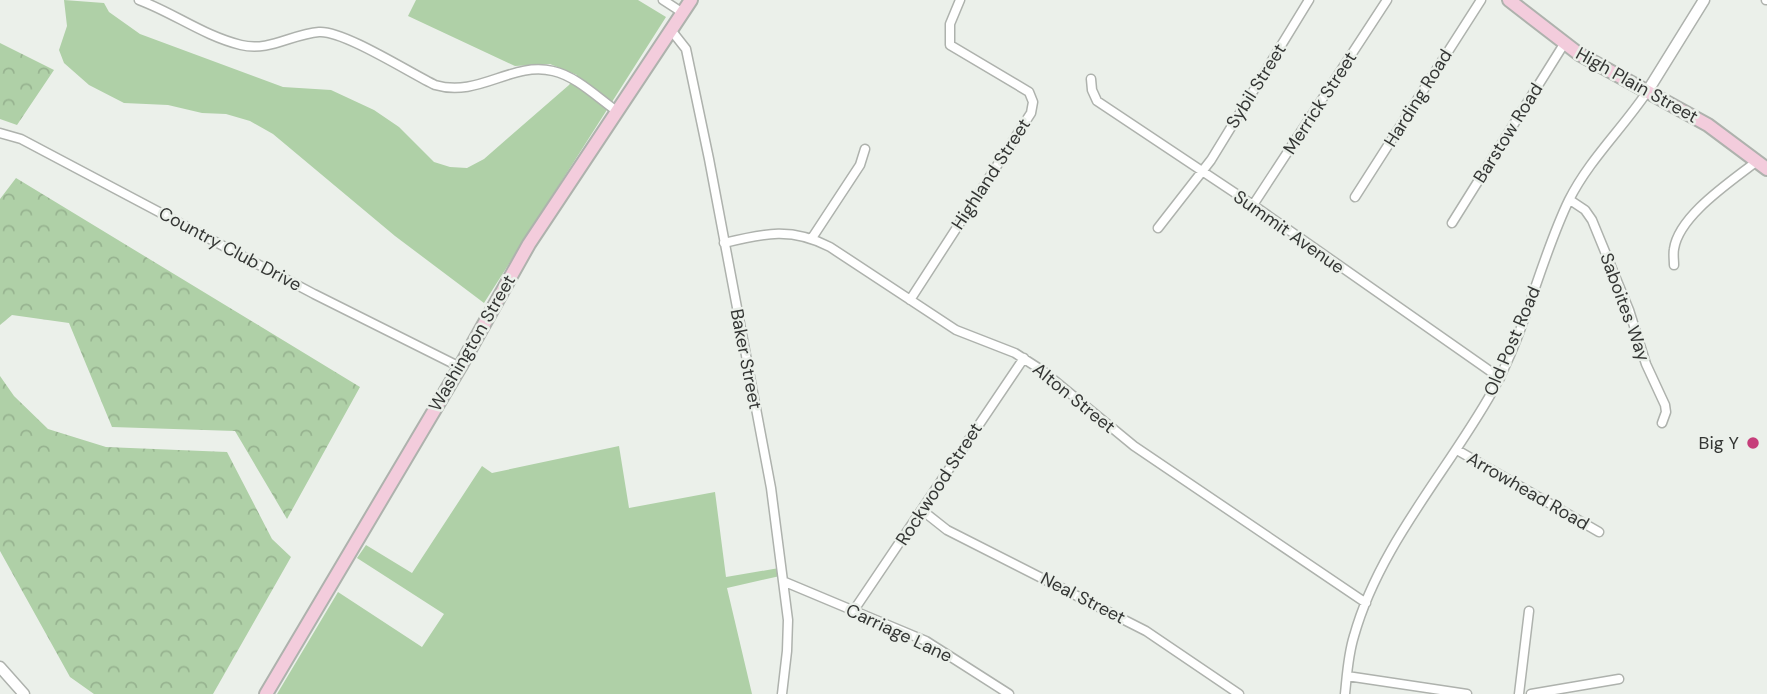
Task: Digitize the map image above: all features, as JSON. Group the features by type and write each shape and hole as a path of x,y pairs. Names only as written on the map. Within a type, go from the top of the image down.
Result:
{"main road":[{"name":"Washington Street","path":"266,694 460,367 529,244 691,0"},
{"name":"High Plain Street","path":"1509,0 1564,44 1708,125 1762,165"}],"street":[{"path":"139,0 214,36 249,47 266,47 304,34 323,32 343,37 435,85 454,90 470,88 528,70 552,70 571,78 618,112"},
{"path":"663,0 683,13"},
{"name":"Highland Street","path":"910,300 1033,107 1029,92 950,45 950,24 960,0"},
{"name":"Sybil Street","path":"1158,228 1202,172 1309,0"},
{"name":"Merrick Street","path":"1253,205 1387,0"},
{"name":"Harding Road","path":"1355,197 1481,0"},
{"name":"Old Post Road","path":"1345,694 1354,636 1366,603 1396,545 1500,378 1570,200 1589,167 1647,92 1703,0"},
{"name":"Baker Street","path":"671,30 686,50 771,488 785,582 788,640 782,694"},
{"name":"Barstow Road","path":"1452,223 1564,44"},
{"name":"Summit Avenue","path":"1091,79 1097,101 1253,205 1500,378"},
{"name":"Country Club Drive","path":"0,133 20,139 314,294 460,367"},
{"path":"812,238 860,166 865,149"},
{"path":"1674,265 1674,247 1683,227 1707,201 1762,165"},
{"name":"Saboites Way","path":"1570,200 1587,214 1629,310 1646,364 1665,405 1666,412 1662,423"},
{"name":"Alton Street","path":"724,243 784,232 812,238 956,330 1024,358 1134,446 1366,603"},
{"name":"Rockwood Street","path":"854,610 1024,358"},
{"name":"Arrowhead Road","path":"1457,450 1600,532"},
{"name":"Neal Street","path":"923,511 947,530 1146,631 1239,694"},
{"name":"Carriage Lane","path":"785,582 938,647 1009,694"},
{"path":"1519,694 1529,611"},
{"path":"0,667 24,694"},
{"path":"1347,676 1467,694"},
{"path":"1531,694 1619,679"}],"green space":[{"path":"64,0 104,3 109,12 140,34 283,87 331,90 374,110 399,127 434,162 467,168 484,159 577,75 550,64 515,66 408,16 416,0 638,0 666,17 484,303 395,236 273,134 250,121 226,114 202,113 168,105 124,103 89,85 64,63 59,50 67,26"},
{"path":"0,43 54,70 17,125 0,119"},
{"path":"16,178 360,387 287,519 235,431 112,427 69,323 12,315 0,325 0,199"},
{"path":"0,376 14,396 48,429 106,447 227,452 272,539 291,557 213,694 94,694 70,677 0,551"},
{"path":"619,446 629,508 715,492 726,577 779,568 780,576 727,588 752,694 277,694 338,592 422,647 444,614 357,558 366,545 412,573 482,466 492,473"}],"place":[{"name":"Big Y","path":"1753,443"}]}
